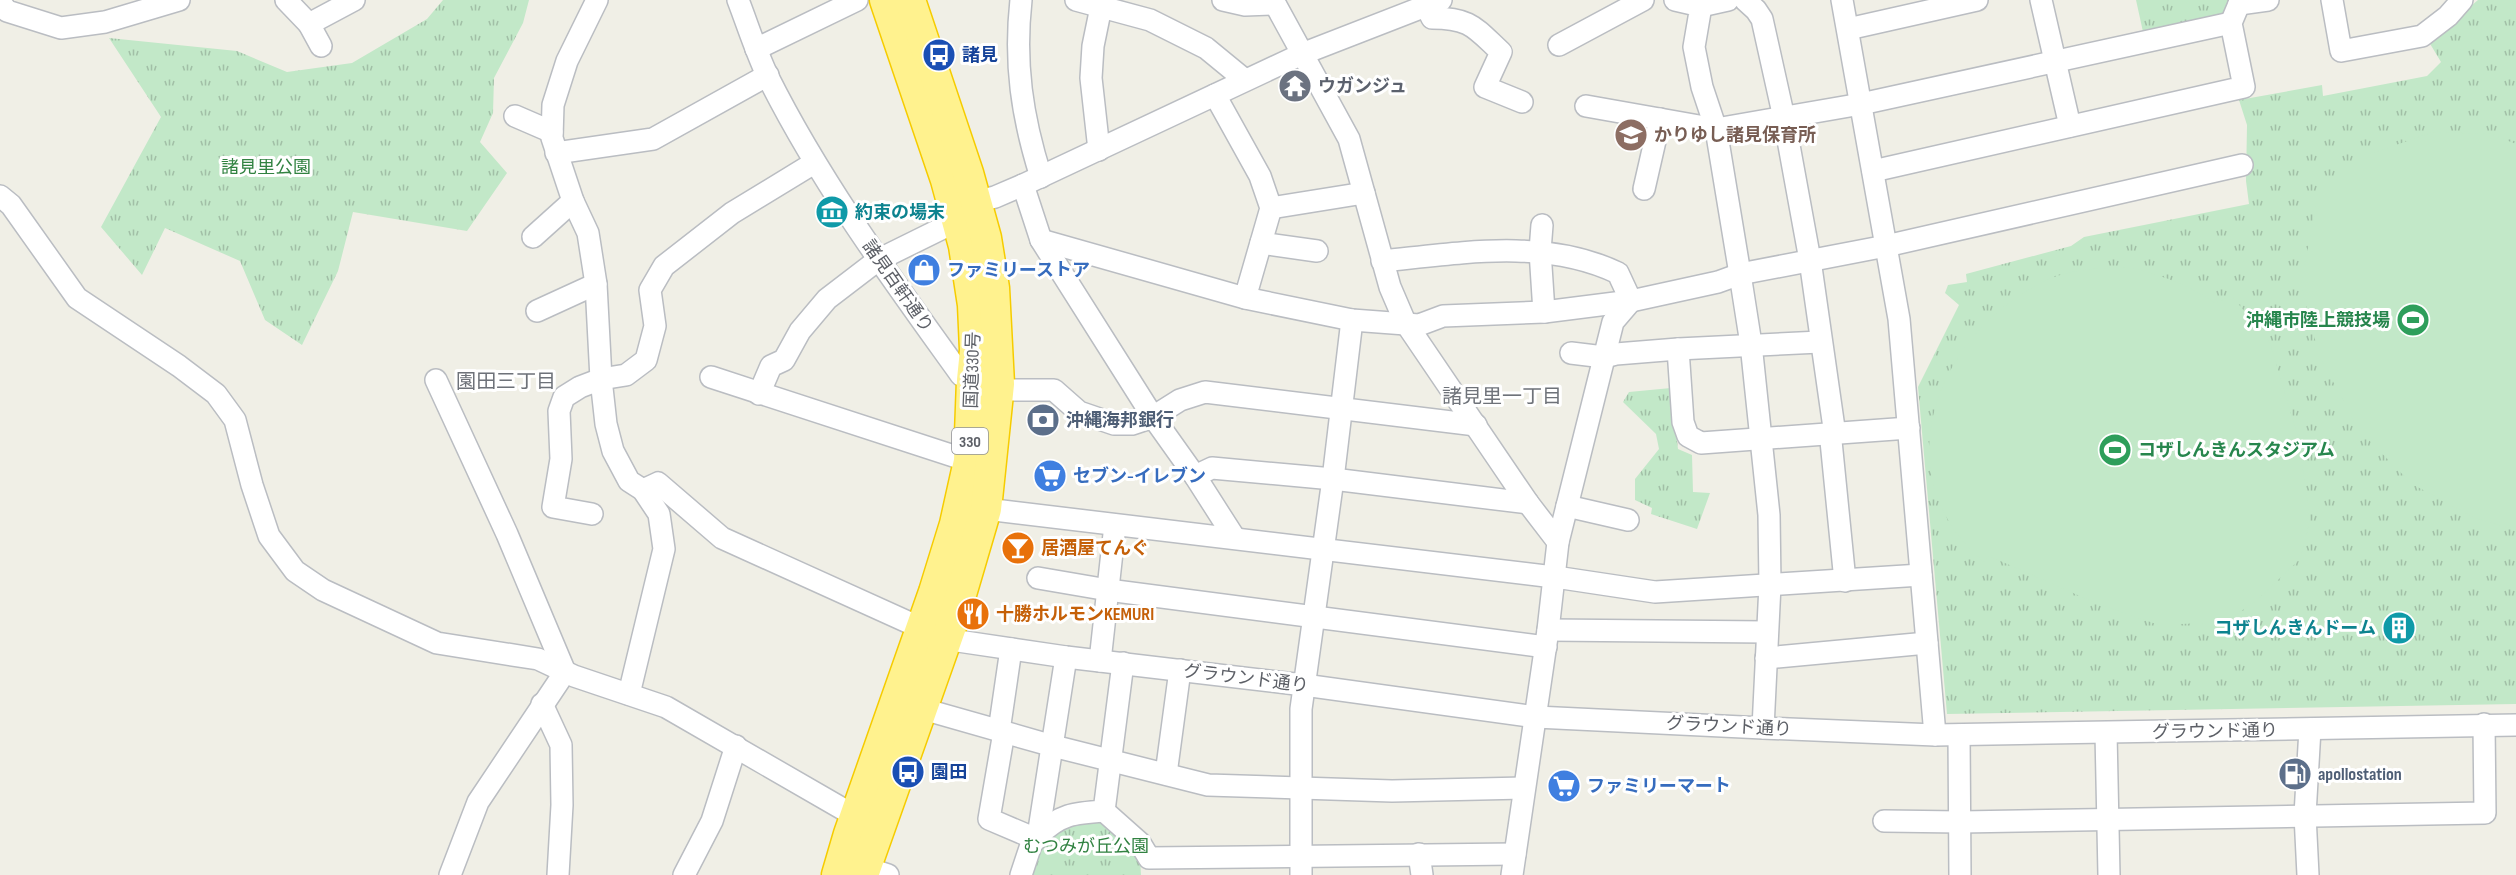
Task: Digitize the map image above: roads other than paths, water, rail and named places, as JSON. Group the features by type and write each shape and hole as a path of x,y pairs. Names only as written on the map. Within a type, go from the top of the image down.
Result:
{"highway":[{"name":"国道330号","path":"859,871 855,816 986,509 994,288 986,238 962,210 885,0"},
{"name":"国道330号","path":"910,0 962,210"},
{"name":"国道330号","path":"859,871 923,709 934,633 955,524 990,384"}],"street":[{"path":"2,11 61,28 105,22 180,0"},
{"path":"286,0 309,24 321,46"},
{"path":"309,24 354,0"},
{"path":"597,0 567,61 553,105 554,142 573,201 588,233 596,284 606,424 613,451 629,481 643,490 658,514 664,549 629,694"},
{"name":"諸見百軒通り","path":"738,0 768,75 814,163 878,260 961,375 990,384"},
{"path":"756,49 857,0"},
{"path":"1021,0 1017,35 1020,79 1041,240 1153,417 1195,476 1234,537"},
{"path":"1076,0 1150,20 1206,48 1245,80"},
{"path":"1223,0 1245,5 1274,2 1349,139 1382,261 1396,304 1405,322 1528,503 1558,542"},
{"path":"1559,45 1643,0"},
{"path":"1675,0 1701,6 1728,0"},
{"path":"1745,0 1756,10 1762,20 1784,118 1810,260 1834,428 1831,441 1845,581"},
{"path":"1842,0 1899,319 1935,735"},
{"path":"1848,29 1977,0"},
{"path":"2041,0 2070,126"},
{"path":"1586,106 1716,129 1861,104 2055,61 2268,0"},
{"path":"2332,0 2341,51 2422,36 2448,16 2462,0"},
{"path":"759,394 771,366 784,360 800,331 827,299 878,260 962,210 1100,150 1302,54 1434,3 1432,18 1460,20 1471,24 1501,52 1485,87 1522,102"},
{"path":"1100,150 1091,78 1101,6"},
{"path":"1701,6 1694,48 1702,87 1716,129 1740,274 1751,344 1769,515 1770,585 1763,728"},
{"path":"1873,171 2244,87 2236,9"},
{"path":"515,116 554,142 653,139 768,75"},
{"path":"1215,94 1260,176 1271,208 1245,298"},
{"path":"1644,189 1660,119"},
{"path":"592,514 553,507 561,459 559,411 564,397 580,387 601,379 626,375 646,360 655,326 650,290 664,266 732,213 814,163"},
{"path":"1041,240 1245,298 1352,320 1405,322 1419,325 1443,316 1544,312 1631,301 1718,282 1740,274 1886,246 2242,165"},
{"path":"1271,208 1364,193"},
{"path":"0,196 11,205 77,298 179,366 216,394 235,420 252,485 269,536 295,571 323,590 436,643 538,659 565,672 666,707 855,816"},
{"path":"533,237 573,201"},
{"path":"1542,225 1540,251 1544,312"},
{"path":"1261,243 1317,251"},
{"path":"1382,261 1437,254 1540,251 1596,262 1618,273 1631,301"},
{"path":"537,311 596,284"},
{"path":"1512,875 1547,639 1558,542 1613,322 1631,301"},
{"path":"1301,865 1301,709 1333,479 1352,320"},
{"path":"1571,353 1604,357 1678,349 1820,342"},
{"path":"1678,349 1683,422 1688,436 1701,443 1909,428"},
{"path":"711,377 969,461"},
{"path":"436,380 496,515 507,534 565,672"},
{"path":"990,384 1053,390 1079,412 1114,424 1132,424 1153,417 1180,400 1205,392 1476,425"},
{"path":"1195,476 1212,468 1333,479 1528,503"},
{"name":"グラウンド通り","path":"643,490 658,483 722,538 934,633 958,641 1536,717 1935,735 2516,724"},
{"path":"1567,506 1628,520"},
{"path":"986,509 1234,537 1555,577 1654,592 1921,575"},
{"path":"1100,661 1115,525"},
{"path":"1038,578 1108,590 1314,616 1547,639 1767,632"},
{"path":"1766,658 1927,643"},
{"path":"1011,649 989,819 1037,837"},
{"path":"1037,837 1066,657"},
{"path":"1104,811 1123,663"},
{"path":"1166,774 1180,670"},
{"path":"450,875 478,802 565,672"},
{"path":"542,704 561,745 562,805 558,875"},
{"path":"923,709 1053,746 1208,785 1392,791 1524,788"},
{"path":"1884,821 1961,822 2485,813 2484,724"},
{"path":"2308,875 2305,815 2310,729"},
{"path":"2106,733 2109,875"},
{"path":"1959,735 1960,875"},
{"path":"684,875 712,821 736,746"},
{"path":"1022,875 1030,845 1049,825 1065,815 1104,811 1140,843 1147,867 1421,865 1515,854"}],"place":[{"name":"諸見","path":"939,55"},
{"name":"ウガンジュ","path":"1295,86"},
{"name":"かりゆし諸見保育所","path":"1631,135"},
{"name":"約束の場末","path":"832,212"},
{"name":"ファミリーストア","path":"924,270"},
{"name":"沖縄市陸上競技場","path":"2413,320"},
{"name":"沖縄海邦銀行","path":"1043,420"},
{"name":"コザしんきんスタジアム","path":"2115,450"},
{"name":"セブン-イレブン","path":"1050,476"},
{"name":"居酒屋てんぐ","path":"1018,548"},
{"name":"十勝ホルモンKEMURI","path":"973,614"},
{"name":"コザしんきんドーム","path":"2399,628"},
{"name":"園田","path":"908,772"},
{"name":"apollostation","path":"2295,774"},
{"name":"ファミリーマート","path":"1564,786"}],"district":[{"name":"園田三丁目","path":"506,381"},
{"name":"諸見里一丁目","path":"1502,396"}],"park label":[{"name":"諸見里公園","path":"266,167"},
{"name":"むつみが丘公園","path":"1086,846"}]}
